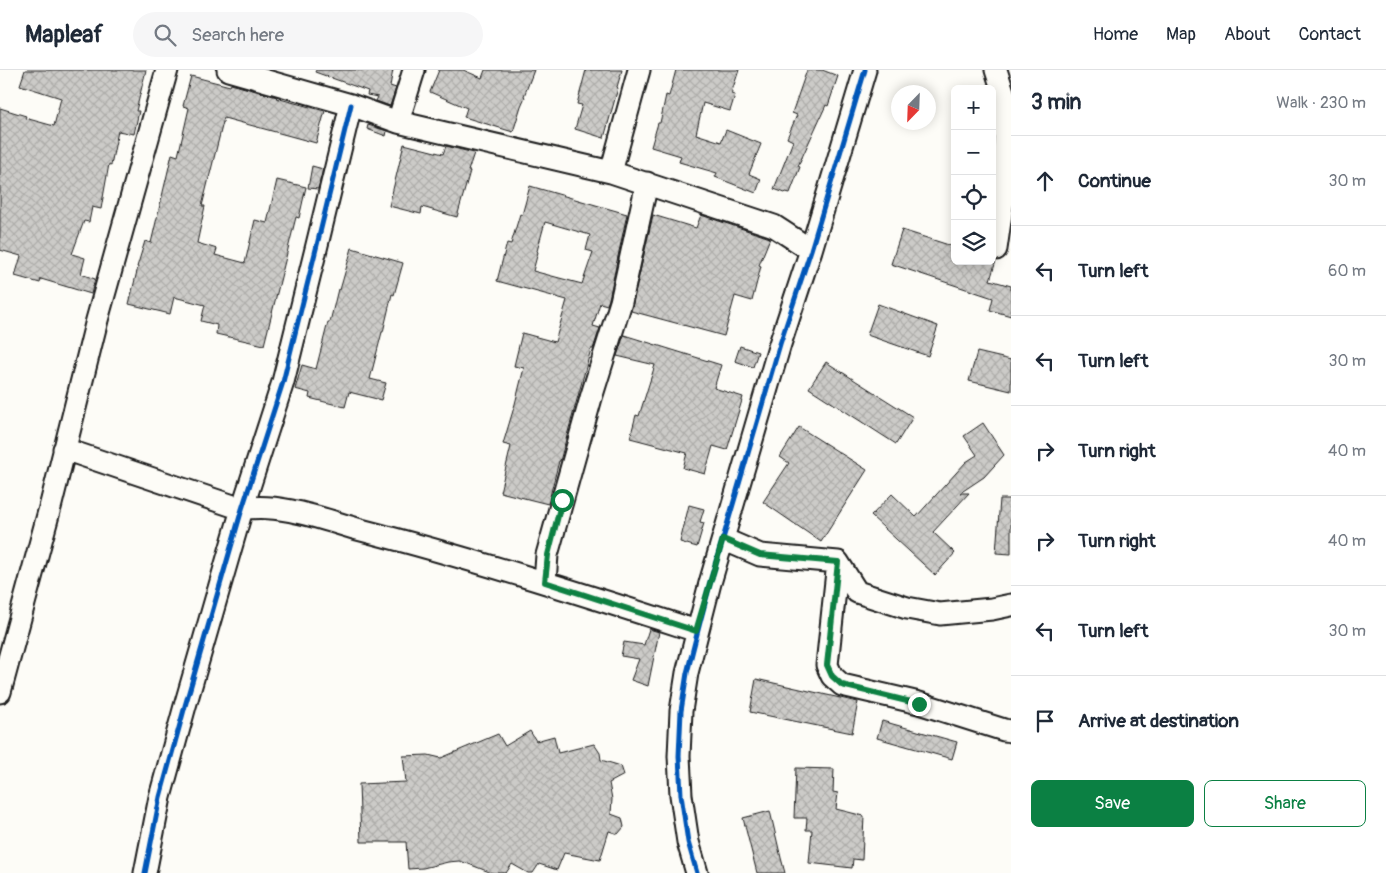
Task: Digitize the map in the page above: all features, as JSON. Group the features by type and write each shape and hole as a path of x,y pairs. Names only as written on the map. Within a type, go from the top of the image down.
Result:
{"street":[{"path":"0,692 51,504 97,320 167,70"},
{"path":"228,70 351,105 398,122 611,172 647,183 774,226 811,250"},
{"path":"398,122 414,70"},
{"path":"611,172 640,70"},
{"path":"697,873 688,842 681,795 679,756 687,674 696,631 780,344 811,250 865,70"},
{"path":"996,70 1004,96 1005,131 1003,200 996,249"},
{"path":"145,873 162,788 185,706 242,509 283,382 351,105"},
{"path":"545,582 548,555 621,302 647,183"},
{"path":"64,449 242,509 255,506 299,513 433,548 696,631"},
{"path":"723,539 760,555 838,562"},
{"path":"838,562 857,592 907,608 940,614 992,609 1011,605"},
{"path":"838,562 827,665 832,676 842,685 919,704 1011,731"}],"building":[{"path":"25,70 146,70 136,111 139,111 134,134 118,131 111,165 109,164 101,209 92,207 89,222 84,221 72,254 85,258 81,274 95,279 91,294 41,279 40,283 15,276 21,256 0,250 0,108 26,116 25,118 54,126 61,98 20,85"},
{"path":"316,70 393,70 390,86 396,88 390,106 376,101 378,97 367,95 368,91 315,72"},
{"path":"439,70 463,70 482,78 485,70 534,70 513,132 464,117 467,108 430,92"},
{"path":"586,70 622,70 604,138 575,129 582,105 577,104"},
{"path":"676,70 739,70 731,94 735,95 730,111 703,103 696,134 721,142 726,130 761,144 749,174 761,179 756,193 715,177 717,173 679,162 681,156 651,147 658,123 660,123 666,95 669,96"},
{"path":"807,70 822,70 838,76 828,106 826,105 798,166 800,167 790,193 785,193 774,189 793,141 787,138 797,115 792,113"},
{"path":"191,76 230,86 231,84 325,111 316,143 224,118 202,206 205,206 197,243 217,249 215,255 245,263 255,220 267,223 277,180 306,187 299,218 296,217 264,345 216,334 217,325 201,321 205,305 174,297 170,314 129,304 145,241 151,243 172,154 178,156 189,108 183,106"},
{"path":"368,125 387,131 386,136 367,129"},
{"path":"404,144 443,154 446,146 474,153 457,217 422,207 421,214 389,206"},
{"path":"312,166 323,169 318,189 308,188"},
{"path":"530,186 627,214 609,299 607,305 600,303 593,326 600,328 593,349 591,349 548,504 500,492 511,446 503,444 524,368 514,366 522,333 555,342 567,300 497,281 507,243 511,244 520,214 522,215","holes":["545,222 590,235 586,250 593,252 582,284 533,271"]},
{"path":"653,215 696,228 701,215 770,238 759,265 761,266 752,301 735,296 724,336 631,311"},
{"path":"902,230 951,246 951,265 995,265 990,280 1011,286 1011,316 990,310 993,298 891,264"},
{"path":"352,248 403,263 394,295 392,294 370,379 386,383 381,400 349,392 345,407 309,398 310,393 295,389 302,365 316,369 328,322 330,322 338,289 340,290"},
{"path":"878,304 938,326 928,356 867,335"},
{"path":"624,335 721,365 714,388 743,397 727,450 713,446 705,474 683,468 687,453 630,438 636,415 639,416 655,365 617,356"},
{"path":"740,346 758,352 753,367 735,361"},
{"path":"977,352 1011,360 1011,391 969,381"},
{"path":"826,362 913,417 896,444 809,388"},
{"path":"983,423 1004,455 984,477 960,493 969,493 933,532 955,553 935,575 871,516 892,494 916,517 966,462 977,455 964,436"},
{"path":"799,427 867,470 821,542 763,502 789,463 780,457"},
{"path":"1000,499 1011,499 1011,554 996,553"},
{"path":"689,505 704,509 700,522 704,523 697,547 680,542"},
{"path":"649,629 659,632 648,686 631,680 639,659 621,656 624,642 644,645"},
{"path":"756,679 858,702 852,733 750,712"},
{"path":"882,721 957,742 952,759 877,738"},
{"path":"530,731 536,741 554,736 558,753 594,744 600,753 601,760 621,766 624,775 609,783 612,799 611,814 622,818 624,827 618,834 609,831 600,860 564,853 557,870 539,864 533,873 528,873 512,864 506,873 492,873 459,861 408,869 406,842 361,842 359,784 406,782 403,756 428,755 441,758 498,734 505,746"},
{"path":"796,768 834,769 833,792 838,793 836,809 864,816 862,860 853,859 852,868 809,863 812,830 806,830 807,818 794,818"},
{"path":"770,811 785,873 757,873 743,818"}],"cycle path":[{"path":"697,873 688,842 681,795 679,756 681,711 687,673 710,583 780,344 811,250 865,70"},
{"path":"145,873 160,797 185,706 242,509 283,382 351,105"}],"route":[{"path":"562,500 548,555 545,582 696,631 723,539 760,555 838,562 827,665 832,676 842,685 919,704"}]}
